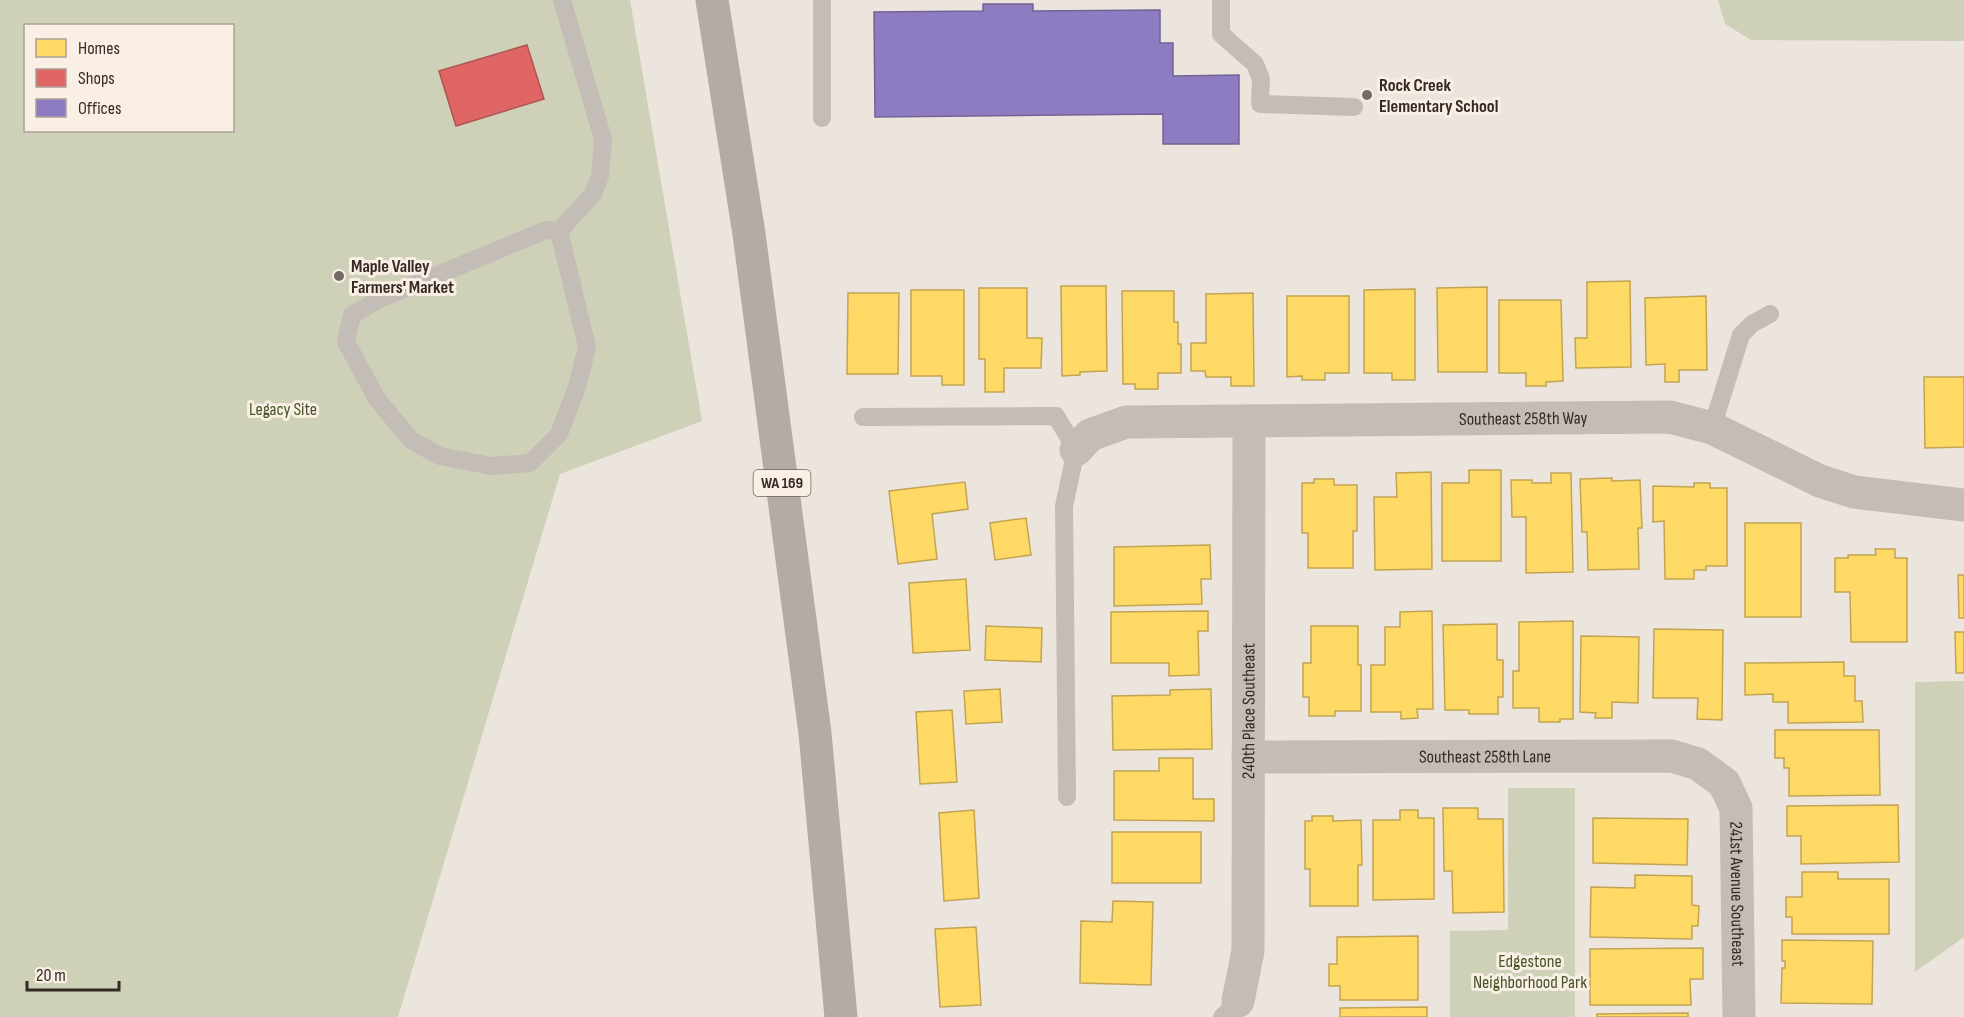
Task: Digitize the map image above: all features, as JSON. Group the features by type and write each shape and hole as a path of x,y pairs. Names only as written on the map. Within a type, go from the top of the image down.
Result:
{"main road":[{"name":"WA 169","path":"712,0 749,234 814,721 841,1017"}],"street":[{"name":"Southeast 258th Way","path":"1076,450 1090,435 1126,422 1670,417 1712,428 1820,481 1854,492 1964,505"},
{"name":"240th Place Southeast","path":"1230,1009 1248,951 1249,421"},
{"name":"Southeast 258th Lane","path":"1248,757 1672,756 1698,764 1715,777"},
{"name":"241st Avenue Southeast","path":"1715,777 1724,783 1736,808 1739,1017"}],"lane":[{"path":"559,231 587,347 578,387 559,434 530,463 491,466 440,456 411,440 377,399 346,342 352,315 381,297 546,231 559,231 593,194 600,176 603,140 562,0"},
{"path":"822,0 822,118"},
{"path":"1221,0 1221,34 1255,64 1261,79 1260,104 1354,107"},
{"path":"1712,428 1741,335 1752,324 1770,314"},
{"path":"863,417 1056,416 1076,450 1064,506 1067,797"}],"green space":[{"name":"Legacy Site","path":"0,0 630,0 702,421 560,474 398,1017 0,1017"},
{"path":"1718,0 1964,0 1964,41 1751,40 1725,24"},
{"path":"1964,681 1964,937 1915,972 1915,682"},
{"name":"Edgestone Neighborhood Park","path":"1508,788 1575,788 1575,1017 1450,1017 1450,931 1508,930"}],"building: Homes":[{"path":"1630,281 1631,367 1576,368 1575,338 1587,338 1587,282"},
{"path":"1061,286 1106,286 1107,371 1080,372 1080,375 1062,376"},
{"path":"1487,287 1487,372 1438,372 1437,288"},
{"path":"979,288 1027,288 1027,338 1042,338 1041,368 1004,368 1004,392 985,392 985,359 979,359"},
{"path":"1415,289 1415,380 1392,380 1392,373 1364,373 1364,290"},
{"path":"911,290 964,290 964,385 942,385 942,376 911,376"},
{"path":"1122,291 1174,291 1174,322 1178,322 1181,373 1158,373 1158,389 1135,389 1135,384 1123,384"},
{"path":"848,293 899,293 898,374 847,374"},
{"path":"1253,293 1254,386 1231,386 1231,377 1206,377 1205,371 1191,371 1191,343 1206,343 1206,294"},
{"path":"1287,296 1349,296 1349,373 1325,373 1325,380 1302,380 1302,376 1287,377"},
{"path":"1706,296 1707,370 1679,370 1679,382 1665,382 1665,364 1646,365 1645,298"},
{"path":"1499,300 1561,300 1563,381 1546,382 1546,386 1526,386 1526,373 1499,373"},
{"path":"1924,377 1964,377 1964,447 1925,448"},
{"path":"1469,470 1501,470 1501,561 1442,561 1442,483 1469,483"},
{"path":"1431,472 1432,569 1375,570 1374,497 1397,497 1396,473"},
{"path":"1551,473 1571,473 1573,572 1526,573 1526,517 1512,517 1511,480 1551,483"},
{"path":"1612,478 1612,481 1640,480 1642,528 1638,528 1639,569 1588,570 1587,532 1582,532 1580,479"},
{"path":"1314,479 1334,479 1334,485 1357,485 1357,531 1353,531 1353,568 1308,568 1308,533 1302,533 1302,483 1314,483"},
{"path":"965,482 968,509 932,514 937,559 898,564 889,491"},
{"path":"1694,483 1710,483 1710,488 1727,488 1727,566 1706,566 1706,570 1694,570 1694,579 1665,579 1664,521 1653,522 1653,486 1694,487"},
{"path":"1026,518 1031,555 995,560 990,523"},
{"path":"1745,523 1801,523 1801,617 1745,617"},
{"path":"1210,545 1211,579 1201,579 1202,604 1114,606 1114,547"},
{"path":"1875,549 1895,549 1895,558 1907,558 1907,642 1851,642 1850,592 1835,592 1835,558 1848,558 1848,555 1876,555"},
{"path":"1958,575 1964,575 1964,618 1959,618"},
{"path":"966,579 970,650 913,653 909,583"},
{"path":"1208,611 1208,631 1198,631 1199,675 1169,676 1169,663 1111,663 1111,612"},
{"path":"1432,611 1433,709 1417,709 1418,718 1401,719 1401,712 1371,712 1371,665 1385,665 1385,627 1400,627 1400,612"},
{"path":"1573,621 1573,719 1560,719 1560,722 1539,722 1539,708 1513,708 1513,671 1519,671 1519,622"},
{"path":"1497,624 1497,660 1503,660 1503,697 1498,697 1498,714 1469,714 1469,710 1445,710 1443,625"},
{"path":"986,626 1042,628 1041,662 985,660"},
{"path":"1311,626 1358,626 1361,711 1335,711 1335,716 1309,716 1309,697 1303,697 1303,663 1311,663"},
{"path":"1654,629 1723,630 1722,720 1697,719 1698,698 1653,698"},
{"path":"1955,632 1964,632 1964,673 1956,673"},
{"path":"1581,636 1639,637 1638,703 1612,702 1612,718 1595,718 1596,713 1580,712"},
{"path":"1844,662 1844,676 1855,676 1855,701 1862,701 1863,722 1788,723 1788,702 1773,702 1773,694 1745,695 1745,663"},
{"path":"1000,689 1002,722 966,724 964,691"},
{"path":"1211,689 1212,749 1113,750 1112,696 1170,695 1170,690"},
{"path":"952,710 957,782 920,784 916,712"},
{"path":"1775,730 1879,730 1880,795 1789,796 1789,768 1784,768 1784,758 1775,758"},
{"path":"1159,758 1193,758 1193,799 1214,799 1214,821 1114,820 1114,771 1159,771"},
{"path":"1898,805 1899,862 1801,864 1801,836 1787,836 1787,806"},
{"path":"1443,808 1478,808 1478,819 1503,819 1504,912 1453,913 1452,871 1444,871"},
{"path":"974,810 979,898 944,901 939,813"},
{"path":"1400,810 1418,810 1418,818 1434,818 1434,899 1373,900 1373,820 1400,820"},
{"path":"1312,816 1333,816 1333,821 1361,820 1362,865 1358,865 1358,906 1310,906 1310,869 1305,869 1305,821 1312,821"},
{"path":"1593,818 1688,819 1687,865 1593,863"},
{"path":"1112,832 1201,832 1201,883 1112,883"},
{"path":"1802,872 1838,872 1838,879 1889,879 1889,934 1792,934 1792,917 1786,917 1786,897 1802,897"},
{"path":"1635,875 1692,876 1692,905 1699,906 1698,926 1692,926 1692,939 1590,937 1591,887 1635,888"},
{"path":"1113,901 1153,902 1151,985 1080,983 1081,921 1112,922"},
{"path":"976,927 981,1005 940,1007 935,929"},
{"path":"1418,936 1418,1000 1340,1000 1340,986 1329,986 1329,964 1337,964 1337,937"},
{"path":"1782,940 1873,941 1872,1004 1781,1003 1782,968 1785,968 1785,961 1782,961"},
{"path":"1703,948 1703,979 1690,979 1691,1005 1590,1005 1590,949"},
{"path":"1427,1007 1427,1017 1340,1017 1340,1008"},
{"path":"1688,1013 1688,1017 1597,1017 1597,1014"}],"building: Shops":[{"path":"527,45 544,99 456,126 439,71"}],"building: Offices":[{"path":"983,4 1033,4 1033,11 1160,10 1160,43 1173,43 1173,76 1239,75 1239,144 1163,144 1163,114 875,117 874,12 983,11"}],"place":[{"name":"Rock Creek Elementary School","path":"1367,95"},
{"name":"Maple Valley Farmers' Market","path":"339,276"}]}
